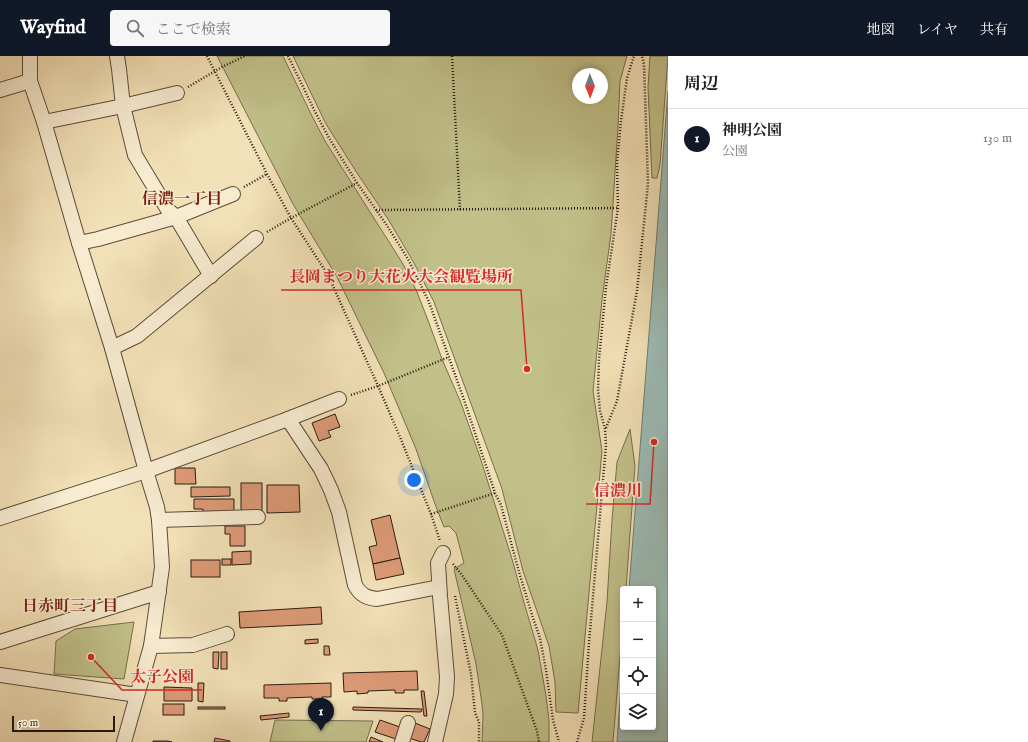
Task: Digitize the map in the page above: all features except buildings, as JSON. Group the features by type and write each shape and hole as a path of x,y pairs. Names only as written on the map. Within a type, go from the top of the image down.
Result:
{"street":[{"path":"30,56 30,81 44,122 79,243 112,348 157,507 159,520 162,566 151,646 124,742"},
{"path":"117,56 123,106 135,155 168,210 176,217 211,276"},
{"path":"0,90 30,81"},
{"path":"44,122 177,93"},
{"path":"79,243 176,217 233,194"},
{"path":"112,348 137,336 256,238"},
{"path":"0,518 146,471 339,399"},
{"path":"288,419 322,469 331,490 339,512 355,585 358,590 369,598 377,599 439,587"},
{"path":"159,520 258,516"},
{"path":"435,742 446,694 447,676 438,563 443,553"},
{"path":"0,642 159,592"},
{"path":"151,646 193,644 227,634"},
{"path":"0,675 137,695"},
{"path":"402,742 408,723"}],"path":[{"path":"207,56 291,218 328,275 400,437 437,532"},
{"path":"177,93 222,67 245,56"},
{"path":"288,56 329,138 357,183 398,243 429,302 495,493 501,504 523,585 540,638 553,720 559,742"},
{"path":"452,56 460,210"},
{"path":"577,742 584,718 588,643 606,445 605,429 600,411 598,360 606,287 618,208 617,162 621,121 627,78 634,56"},
{"path":"605,429 617,401 637,290 648,184 644,64 642,56"},
{"path":"233,194 267,174"},
{"path":"256,238 357,183"},
{"path":"376,210 618,208"},
{"path":"339,399 378,386 449,357"},
{"path":"431,514 495,493"},
{"path":"443,553 462,575 502,635 537,731 539,742"},
{"path":"459,614 471,674 475,713 479,722 479,742"}],"shaded area":[{"path":"217,56 283,56 325,141 403,264 417,292 442,359 461,403 480,457 512,559 538,650 549,720 549,742 482,742 483,715 476,664 454,569 464,563 456,533 449,526 444,527 416,449 384,373 337,277 293,204"},
{"path":"293,56 627,56 620,81 611,234 602,300 593,391 602,451 578,713 556,712 555,682 549,646 523,571 502,489 434,302 414,263 388,219 326,124"},
{"path":"650,56 668,56 660,165 657,178 652,178 648,87"},
{"path":"630,429 635,466 626,586 620,586 620,657 613,742 592,742 607,602 617,462"},
{"path":"134,622 124,679 54,674 56,641 75,629"},
{"path":"275,720 373,721 366,742 270,742"}],"water":[{"path":"668,91 668,742 617,742 620,701 620,730 656,730 656,586 629,586"}],"place":[{"name":"長岡まつり大花火大会観覧場所","path":"527,369"},
{"name":"信濃川","path":"654,442"},
{"name":"太子公園","path":"91,657"},
{"name":"神明公園","path":"321,731"}],"district":[{"name":"信濃一丁目","path":"182,198"},
{"name":"日赤町三丁目","path":"70,605"}]}
